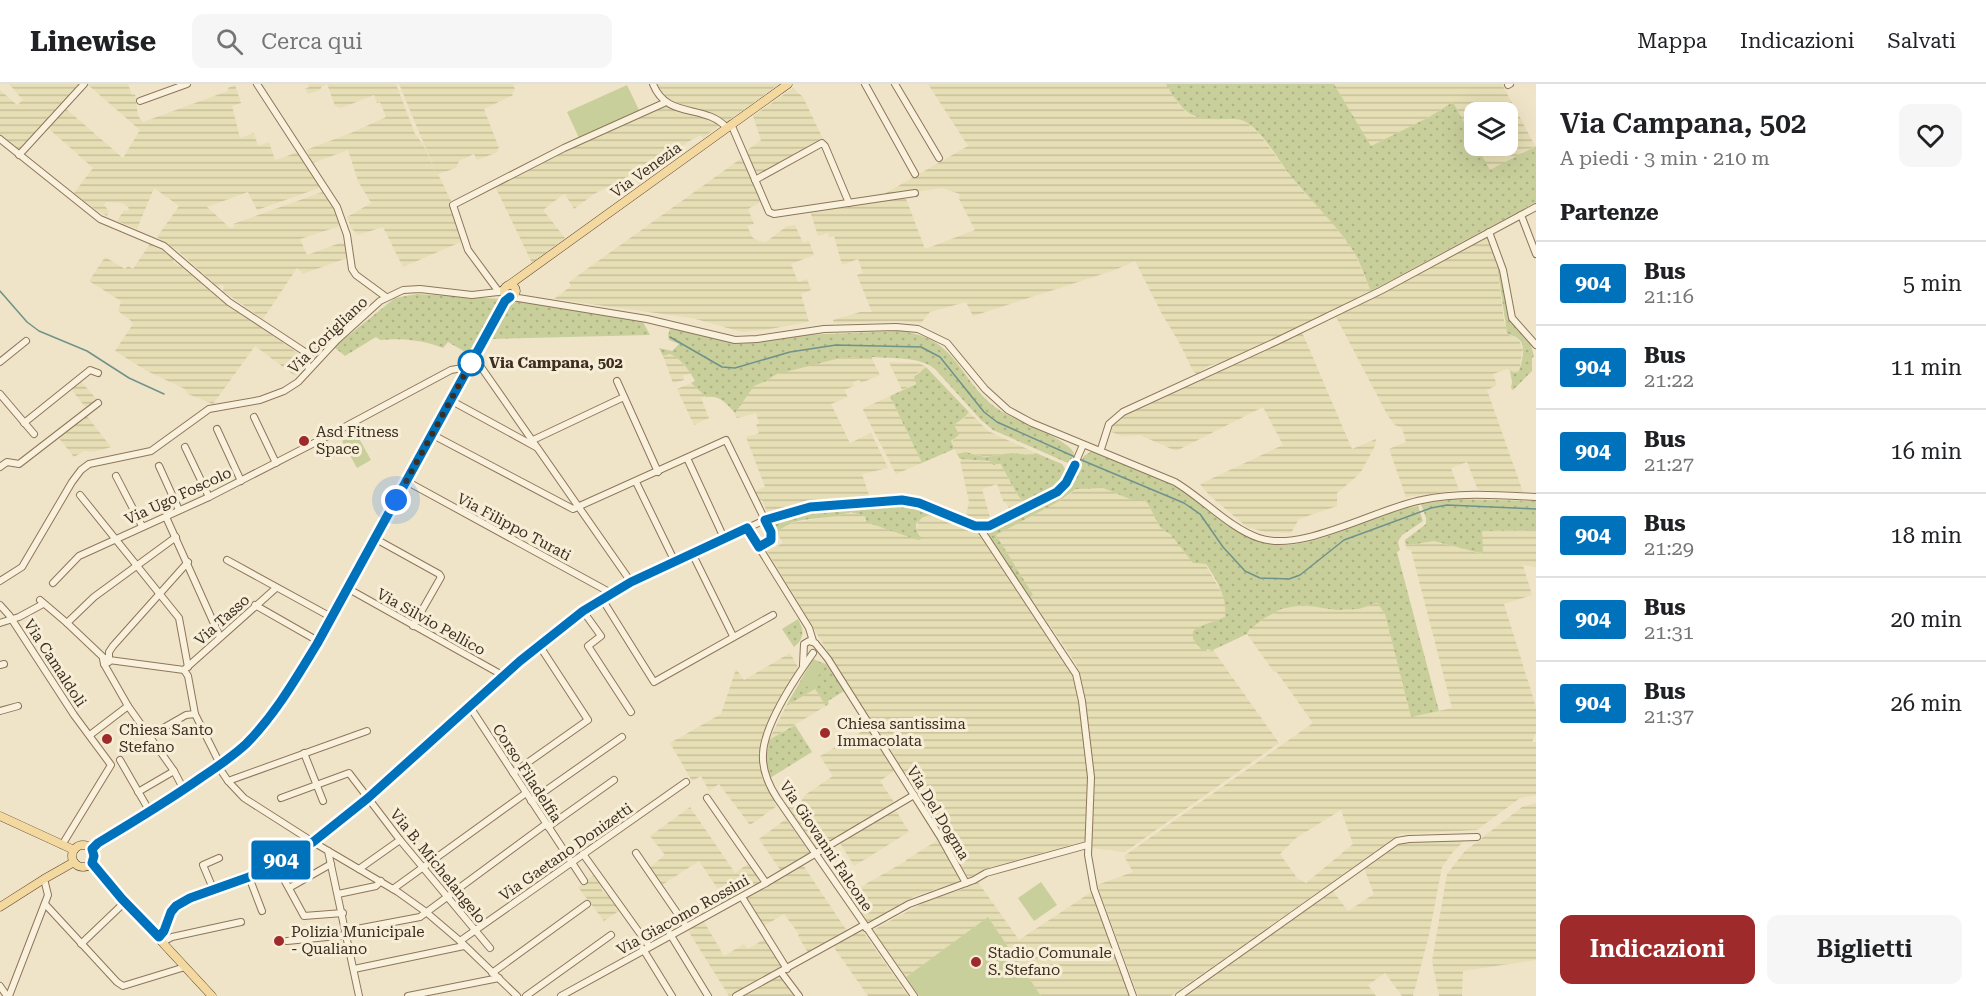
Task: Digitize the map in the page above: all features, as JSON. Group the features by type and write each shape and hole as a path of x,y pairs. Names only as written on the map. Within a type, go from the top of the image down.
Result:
{"main road":[{"name":"Via Venezia","path":"509,294 519,278 788,84"},
{"path":"92,849 219,765 245,745 266,722 288,692 318,641 509,294"},
{"path":"0,816 74,850"},
{"path":"92,849 82,845 74,850 72,856 74,862 82,867 92,863"},
{"path":"92,849 94,856 92,863"},
{"path":"0,907 74,862"},
{"path":"92,863 212,996"}],"street":[{"path":"19,155 84,84"},
{"path":"141,101 187,84"},
{"path":"257,84 337,207 347,235 352,269 386,297"},
{"path":"653,84 656,94 664,103 712,118 729,126 767,209 774,214 915,193"},
{"path":"865,84 915,174"},
{"path":"895,84 939,158"},
{"path":"509,294 468,250 453,205 564,148 664,103"},
{"path":"0,139 100,219 164,246 229,302 304,352 316,352"},
{"path":"754,180 822,143 849,203"},
{"path":"1101,450 1109,424 1123,412 1310,326 1388,287 1536,207"},
{"path":"1521,214 1536,254"},
{"path":"1489,232 1503,270 1512,318 1536,345"},
{"name":"Via Corigliano","path":"0,581 22,567 63,496 81,470 89,464 151,451 209,409 250,402 284,391 298,382 337,340 386,297 403,290 420,289 472,295 509,294 679,326 735,340 824,329 896,327 918,329 947,342 991,395 1008,410 1083,445 1101,450 1175,483 1194,493 1248,534 1274,542 1298,540 1401,505 1427,499 1483,495 1536,497"},
{"path":"0,362 26,341"},
{"path":"304,352 308,367"},
{"path":"475,355 631,582"},
{"name":"Via Ugo Foscolo","path":"53,583 79,556 241,481 451,370 468,368"},
{"path":"24,423 90,370 98,373"},
{"path":"617,381 658,472"},
{"path":"0,394 34,434"},
{"path":"533,440 624,397"},
{"path":"450,400 539,448"},
{"path":"0,466 7,462 19,464 98,403"},
{"path":"254,417 276,463"},
{"path":"217,429 241,481"},
{"path":"431,434 570,508 580,507 726,440 765,520"},
{"path":"161,939 171,912 176,906 190,898 249,877 313,842 368,798 539,645 583,611 631,582 765,520 810,507 902,500 919,503 969,525 979,527 996,524 1057,492 1066,483 1083,445"},
{"path":"185,447 209,497"},
{"path":"687,458 724,538"},
{"path":"159,466 179,510"},
{"path":"116,476 142,526"},
{"name":"Via Filippo Turati","path":"406,480 611,593"},
{"path":"636,482 675,562"},
{"path":"80,495 179,618 195,714 228,781 244,798 313,842 381,881 426,912 517,996"},
{"path":"166,517 220,637"},
{"path":"979,527 1077,674 1091,777 1087,844 1094,889 1133,996"},
{"path":"747,528 807,624 814,652 831,664"},
{"path":"67,623 94,597 176,537"},
{"path":"374,538 441,577 413,626"},
{"path":"692,553 733,636"},
{"path":"226,560 331,617"},
{"path":"106,660 113,646 188,562"},
{"name":"Via Tasso","path":"186,668 276,588"},
{"name":"Via Silvio Pellico","path":"347,588 504,676"},
{"path":"602,599 654,682 773,615"},
{"path":"0,623 13,620 41,602 67,623 106,660 129,706 151,735 184,790"},
{"name":"Via Camaldoli","path":"0,605 13,620 74,716 111,765 62,845"},
{"path":"255,605 318,641"},
{"path":"583,611 601,636 588,646 631,712"},
{"name":"Via Giovanni Falcone","path":"802,668 805,651 803,648 811,643"},
{"name":"Via Del Dogma","path":"811,643 823,651 941,838 966,883"},
{"path":"513,773 588,720 539,645"},
{"path":"805,651 808,654 814,652"},
{"name":"Via Giovanni Falcone","path":"814,652 802,668 773,720 765,742 763,760 766,777 773,792 914,996"},
{"path":"106,660 186,668"},
{"path":"0,711 18,706"},
{"path":"90,735 129,706"},
{"name":"Corso Filadelfia","path":"470,707 584,881"},
{"path":"151,735 186,715 195,714"},
{"path":"228,781 367,731"},
{"path":"531,801 622,737"},
{"path":"304,753 322,801"},
{"path":"120,760 150,812"},
{"path":"138,792 174,771"},
{"name":"Via B. Michelangelo","path":"317,785 349,773 400,840 490,948"},
{"path":"287,941 347,933 420,917 614,780"},
{"name":"Via Gaetano Donizetti","path":"462,943 475,930 686,782"},
{"path":"281,798 317,785"},
{"path":"393,889 525,793"},
{"name":"Via Giacomo Rossini","path":"561,996 766,883 914,795"},
{"path":"707,798 766,883"},
{"path":"1179,996 1397,841 1476,837"},
{"path":"359,869 400,840"},
{"path":"736,996 923,898 966,883 998,868 1087,844"},
{"path":"328,851 359,996"},
{"path":"636,853 686,926"},
{"path":"583,854 646,948 672,996"},
{"path":"214,891 203,865 219,858"},
{"path":"275,863 304,916 343,913"},
{"path":"289,888 331,864"},
{"path":"249,877 262,911"},
{"path":"0,986 8,996 48,896 44,879"},
{"path":"338,894 376,886 381,881"},
{"path":"741,897 799,996"},
{"path":"81,944 125,902"},
{"path":"45,904 123,986 185,967"},
{"path":"492,973 587,904"},
{"path":"161,939 241,921"},
{"path":"670,934 708,996"},
{"path":"526,996 611,935"},
{"path":"354,969 462,943"},
{"path":"408,996 499,978"}],"shaded area":[{"path":"9,84 80,84 18,151 0,135 0,90 17,105 23,100"},
{"path":"87,84 128,84 132,95 135,94 138,116 143,122 228,91 228,88 235,85 241,103 232,106 240,138 254,133 258,146 269,142 275,160 299,152 322,187 257,210 248,192 207,207 230,228 234,227 233,224 325,191 343,225 300,239 307,255 345,243 347,258 303,274 297,268 263,319 223,291 224,286 221,284 218,287 177,250 157,237 179,206 154,188 137,229 117,221 124,210 127,211 129,208 122,203 106,202 104,205 109,211 107,216 92,207 74,193 93,168 48,128 65,108 123,158 140,130"},
{"path":"308,84 327,84 320,90 308,94 305,89 309,87"},
{"path":"327,84 396,84 415,134 423,144 437,175 399,84 513,84 515,90 513,95 484,109 499,148 498,152 477,160 474,154 459,161 456,168 438,174 451,201 463,241 403,267 383,227 358,235 351,228 347,217 371,203 358,181 348,150 313,163 306,150 386,117 380,102 377,103 374,95 341,108 335,106"},
{"path":"655,84 779,84 728,121 663,98"},
{"path":"928,84 1166,84 1179,105 1195,117 1239,119 1259,134 1300,188 1327,216 1353,250 1371,291 1228,361 1208,366 1197,374 1193,371 1135,261 1115,270 973,316 966,302 930,312 921,323 897,321 834,323 833,320 860,312 872,312 857,275 863,273 858,259 842,265 834,236 829,237 828,233 818,236 810,211 905,196 925,249 975,230 959,199 960,194 942,188 879,197 968,146"},
{"path":"1334,84 1502,84 1512,102 1464,102 1464,122 1453,102 1429,117 1371,146"},
{"path":"793,88 803,97 823,139 757,175 745,152 761,140 753,116"},
{"path":"666,105 705,117 720,125 703,138 701,135 691,140 664,158 594,194 574,209 565,194 561,196 543,210 565,238 532,263 495,186 566,149"},
{"path":"1518,114 1535,146 1518,155"},
{"path":"1482,156 1517,156 1490,171"},
{"path":"743,157 762,201 748,209 754,224 747,226 753,238 766,242 787,226 795,225 803,243 809,241 814,255 791,264 798,282 807,279 811,290 801,294 809,322 742,332 692,318 554,299 571,286 569,282"},
{"path":"1487,235 1497,265 1504,321 1509,335 1518,338 1523,349 1519,371 1514,373 1507,369 1493,374 1497,385 1487,390 1523,492 1478,490 1467,462 1451,468 1459,490 1406,497 1389,449 1406,442 1402,428 1395,425 1388,416 1335,315 1420,273"},
{"path":"150,244 174,258 173,262 180,265 219,299 296,352 301,361 301,372 295,376 255,346 213,404 188,394 185,389 147,371 115,351 133,324 118,311 121,301 89,281 105,257 125,269 128,266 133,269"},
{"path":"1302,332 1352,449 1376,439 1375,446 1362,470 1337,493 1337,506 1299,519 1291,533 1265,532 1247,527 1209,495 1200,484 1283,445 1263,407 1176,451 1140,435 1122,436 1109,431 1110,426 1126,411"},
{"path":"668,354 676,357 691,373 683,376 684,380 673,383 663,356"},
{"path":"844,357 872,359 880,375 861,383 859,380 853,382 854,386 844,390 848,397 831,404 850,443 871,433 888,468 862,474 870,498 808,504 771,514 770,511 767,512 762,500 757,502 752,492 765,487 746,437 759,433 756,413 737,418 734,414 749,390 760,382 783,371"},
{"path":"889,362 919,363 926,367 916,374 916,383 902,390"},
{"path":"80,380 98,401 87,409 70,388"},
{"path":"691,383 706,397 701,398 709,418 694,425 677,389"},
{"path":"890,396 922,463 896,474 863,410"},
{"path":"969,412 988,431 1036,453 1031,455 1011,453 985,457 962,452 957,454 951,443 955,438 954,425 965,418"},
{"path":"86,415 111,447 94,452 84,451 74,457 58,437"},
{"path":"960,460 1000,463 1025,504 1010,511 1006,502 1004,503 997,484 982,489 991,521 977,524 965,520 969,502"},
{"path":"1079,488 1103,488 1132,500 1144,500 1160,527 1171,535 1193,563 1205,564 1223,595 1227,607 1225,617 1198,627 1207,651 1213,650 1279,743 1125,852 1091,848 1089,743 1081,679 1077,666 1030,597 1033,595 995,535 1056,503"},
{"path":"850,512 866,516 864,521 920,535 916,529 919,520 933,514 980,533 1075,675 1089,776 1085,841 991,867 970,877 967,876 767,551 783,543 778,535 779,530 791,523"},
{"path":"1536,530 1536,567 1523,565 1532,595 1504,604 1536,707 1536,733 1532,742 1536,742 1536,795 1520,798 1477,830 1400,834 1171,996 1138,996 1097,885 1133,872 1124,856 1313,723 1247,634 1249,630 1281,609 1303,605 1337,610 1359,609 1377,603 1385,614 1411,717 1452,708 1411,550 1407,549 1405,543 1410,545 1434,541 1482,554 1482,531","holes":["1341,810 1353,844 1306,883 1297,878 1280,854 1296,838"]},
{"path":"790,653 798,667 773,712 760,745 759,760 763,781 777,806 750,825 719,784 709,791 701,776 692,781 670,743 721,714 736,669 744,680"},
{"path":"815,689 826,706 769,740 786,706"},
{"path":"868,728 894,771 880,781 894,802 818,850 787,807 798,806 805,795 833,776 820,756"},
{"path":"1536,803 1536,960 1463,971 1462,996 1439,996 1432,961 1447,874 1465,851 1522,807"},
{"path":"690,807 735,873 749,863 762,881 726,901 699,861 662,885 649,868 665,855 650,836"},
{"path":"895,809 909,832 854,866 840,843"},
{"path":"786,819 811,854 781,871 759,839"},
{"path":"938,840 961,881 915,896 868,923 848,894"},
{"path":"1465,840 1442,867 1429,935 1413,996 1402,996 1385,973 1368,985 1376,996 1184,996 1332,890 1348,911 1374,894 1364,868 1401,843"},
{"path":"803,865 847,931 808,953 799,934 784,914 764,926 746,897"},
{"path":"595,874 604,887 601,889 606,895 609,893 620,910 604,921 578,887"},
{"path":"978,882 1019,940 1093,891 1130,996 1041,996 988,918 906,977 873,930 927,901"},
{"path":"703,920 724,956 744,944 748,949 766,938 784,967 729,996 687,929"},
{"path":"862,930 908,996 868,996 835,949 835,945"},
{"path":"780,976 797,996 743,996"}],"green space":[{"path":"1166,84 1334,84 1371,146 1429,117 1453,102 1464,122 1464,156 1482,156 1490,170 1536,146 1536,202 1371,291 1358,259 1345,239 1290,175 1253,127 1241,120 1195,116 1177,101"},
{"path":"627,85 640,112 580,140 567,112"},
{"path":"1497,265 1501,271 1509,320 1530,342 1534,356 1532,371 1513,390 1510,370 1514,373 1519,371 1523,348 1520,340 1507,333"},
{"path":"417,294 502,299 474,349 470,349 467,353 448,342 443,348 420,341 380,340 376,337 345,356 334,347 395,298"},
{"path":"511,300 643,322 650,335 489,339"},
{"path":"670,328 740,344 802,335 900,331 919,335 946,350 982,395 995,407 1050,435 1074,453 1070,464 993,430 981,420 935,369 921,362 905,359 844,357 777,374 754,386 735,413 715,397 706,397 691,383 695,381 693,377 677,358 670,354 663,356 659,348 672,351 679,344 669,340"},
{"path":"926,367 969,412 954,425 959,435 951,441 954,449 922,463 890,396 916,384 914,377"},
{"path":"356,433 371,460 357,468 342,441"},
{"path":"1092,451 1176,487 1241,534 1271,544 1287,545 1320,539 1385,515 1418,506 1423,521 1401,536 1398,542 1400,550 1397,552 1439,711 1411,717 1385,614 1377,603 1359,609 1336,610 1303,605 1281,609 1265,618 1247,634 1213,650 1201,649 1193,639 1193,631 1225,617 1225,603 1214,576 1206,564 1193,563 1171,535 1160,527 1144,500 1132,500 1103,488 1076,489 1056,503 996,535 1032,593 1030,597 988,534 1069,487 1084,456"},
{"path":"965,452 985,457 1011,453 1031,455 1036,453 1062,464 1066,470 1054,488 1025,504 1000,463 994,465 989,461 960,459 957,454"},
{"path":"1454,499 1536,501 1536,530 1482,531 1483,554 1434,541 1410,545 1405,543 1405,540 1426,524 1421,504"},
{"path":"889,505 914,506 933,514 922,518 916,524 921,539 918,540 866,522 865,516 850,512 791,523 779,530 778,535 771,522 804,512"},
{"path":"798,619 802,634 794,647 782,629"},
{"path":"813,659 826,664 844,691 828,701 829,704 826,706 815,689 786,706"},
{"path":"813,659 824,666 811,689 800,683"},
{"path":"795,725 812,752 770,778 766,759 769,740"},
{"path":"1041,882 1057,905 1034,921 1018,898"},
{"path":"988,917 1041,996 919,996 906,977"}],"waterway":[{"path":"0,291 27,322 39,331 87,351 129,378 164,394"},
{"path":"670,337 722,367 735,368 790,352 836,345 921,347 940,357 984,412 997,422 1075,457"},
{"path":"1079,459 1184,503 1200,514 1223,547 1245,571 1260,578 1289,579 1300,575 1344,540 1431,508 1447,505 1536,509"}],"bus line":[{"name":"904","path":"510,297 505,301 317,644 288,692 266,722 245,745 220,764 92,849 94,856 92,863 122,899 159,937 176,906 190,898 249,877 313,842 368,798 539,645 583,611 631,582 747,528 759,547 771,540 771,532 765,520 810,507 909,500 969,525 989,526 1057,492 1066,483 1075,465"}],"place":[{"name":"Via Campana, 502","path":"471,363"},
{"name":"Asd Fitness Space","path":"304,441"},
{"name":"Chiesa santissima Immacolata","path":"825,733"},
{"name":"Chiesa Santo Stefano","path":"107,739"},
{"name":"Polizia Municipale - Qualiano","path":"279,941"},
{"name":"Stadio Comunale S. Stefano","path":"976,962"}],"route":[{"path":"396,500 471,363"}]}
